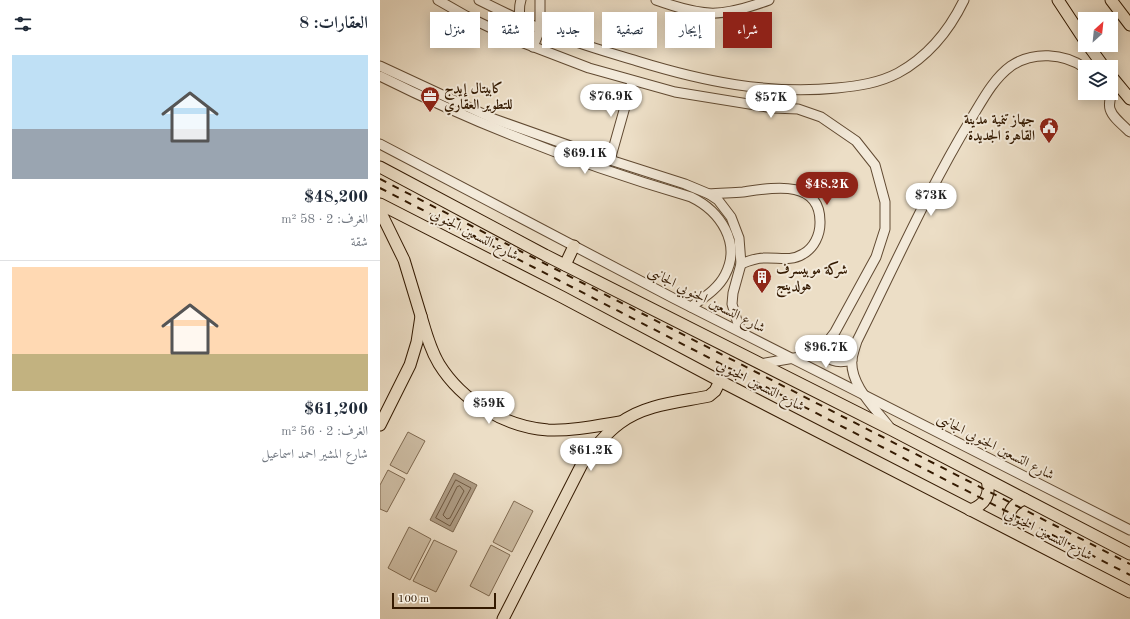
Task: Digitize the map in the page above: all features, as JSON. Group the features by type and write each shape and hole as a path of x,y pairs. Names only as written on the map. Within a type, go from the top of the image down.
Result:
{"main road":[{"path":"1058,0 1078,30"},
{"path":"1111,0 1130,24"},
{"path":"1118,85 1130,99"},
{"name":"شارع التسعين الجنوبي","path":"380,167 565,265 892,430 1130,554"},
{"name":"شارع التسعين الجنوبي","path":"380,204 549,290 720,381 1130,592"},
{"path":"380,211 404,260 429,342 440,365 451,380 478,405 499,417 528,427 547,430 597,427 620,422 656,407 709,396 713,393 720,381"},
{"path":"565,265 574,246"},
{"path":"380,425 410,365 417,342 421,316"},
{"path":"417,342 423,339 429,342"},
{"path":"503,619 582,464 600,442 620,422"},
{"path":"597,427 601,433 600,442"},
{"path":"970,510 978,507 988,496 989,488 987,480"},
{"path":"1013,532 1009,524 1008,516 1011,508 1016,502 1024,499"}],"street":[{"path":"438,0 488,27"},
{"path":"479,0 504,12"},
{"path":"519,12 521,0"},
{"path":"534,44 540,29 540,0"},
{"path":"656,0 695,12 710,14 727,13 769,0"},
{"path":"534,26 594,48 687,75 745,87 798,91 860,86 879,81 897,73 923,56 942,37 953,21 964,0"},
{"path":"534,47 632,82 689,95 773,108 798,109 821,117 856,141 875,165 885,202 885,229 876,257 835,332 824,345 811,352 792,359 760,364"},
{"path":"892,430 866,396 856,378 852,360 857,341 959,140 1000,76 1020,61 1039,56 1064,57 1078,63"},
{"path":"380,66 494,119 709,194 724,208 736,227 739,238 741,264 733,293 732,304 738,324 743,333"},
{"path":"380,76 490,128 548,151 645,184 691,197 705,203 716,213 729,238 731,251 725,276 717,286 691,307"},
{"path":"610,160 632,82"},
{"path":"798,91 798,109"},
{"path":"1109,100 1108,105 1112,113 1130,132"},
{"path":"490,128 494,119"},
{"name":"شارع التسعين الجنوبي الجانبى","path":"380,144 792,359 1130,530"},
{"path":"645,184 648,172"},
{"path":"709,194 779,187 791,188 807,195 817,208 820,218 818,234 814,244 807,252 789,259 759,258 741,264"},
{"path":"824,345 827,357 832,361 838,363 852,360"}],"shaded area":[{"path":"408,432 425,441 407,474 390,465"},
{"path":"388,470 405,479 387,512 380,509 380,485"},
{"path":"514,501 533,511 512,552 493,542"},
{"path":"409,527 431,539 410,580 388,568"},
{"path":"434,540 457,551 436,592 413,581"},
{"path":"491,545 510,555 489,596 470,586"}],"water":[{"path":"454,473 477,485 453,532 430,520"}],"railway":[{"path":"380,179 1130,564"},
{"path":"380,188 1130,575"}],"place":[{"name":"كابيتال إيدج للتطوير العقاري","path":"430,113"},
{"name":"جهاز تنمية مدينة القاهرة الجديدة","path":"1049,144"},
{"name":"شركة موبيسرف هولدينج","path":"762,294"}]}
